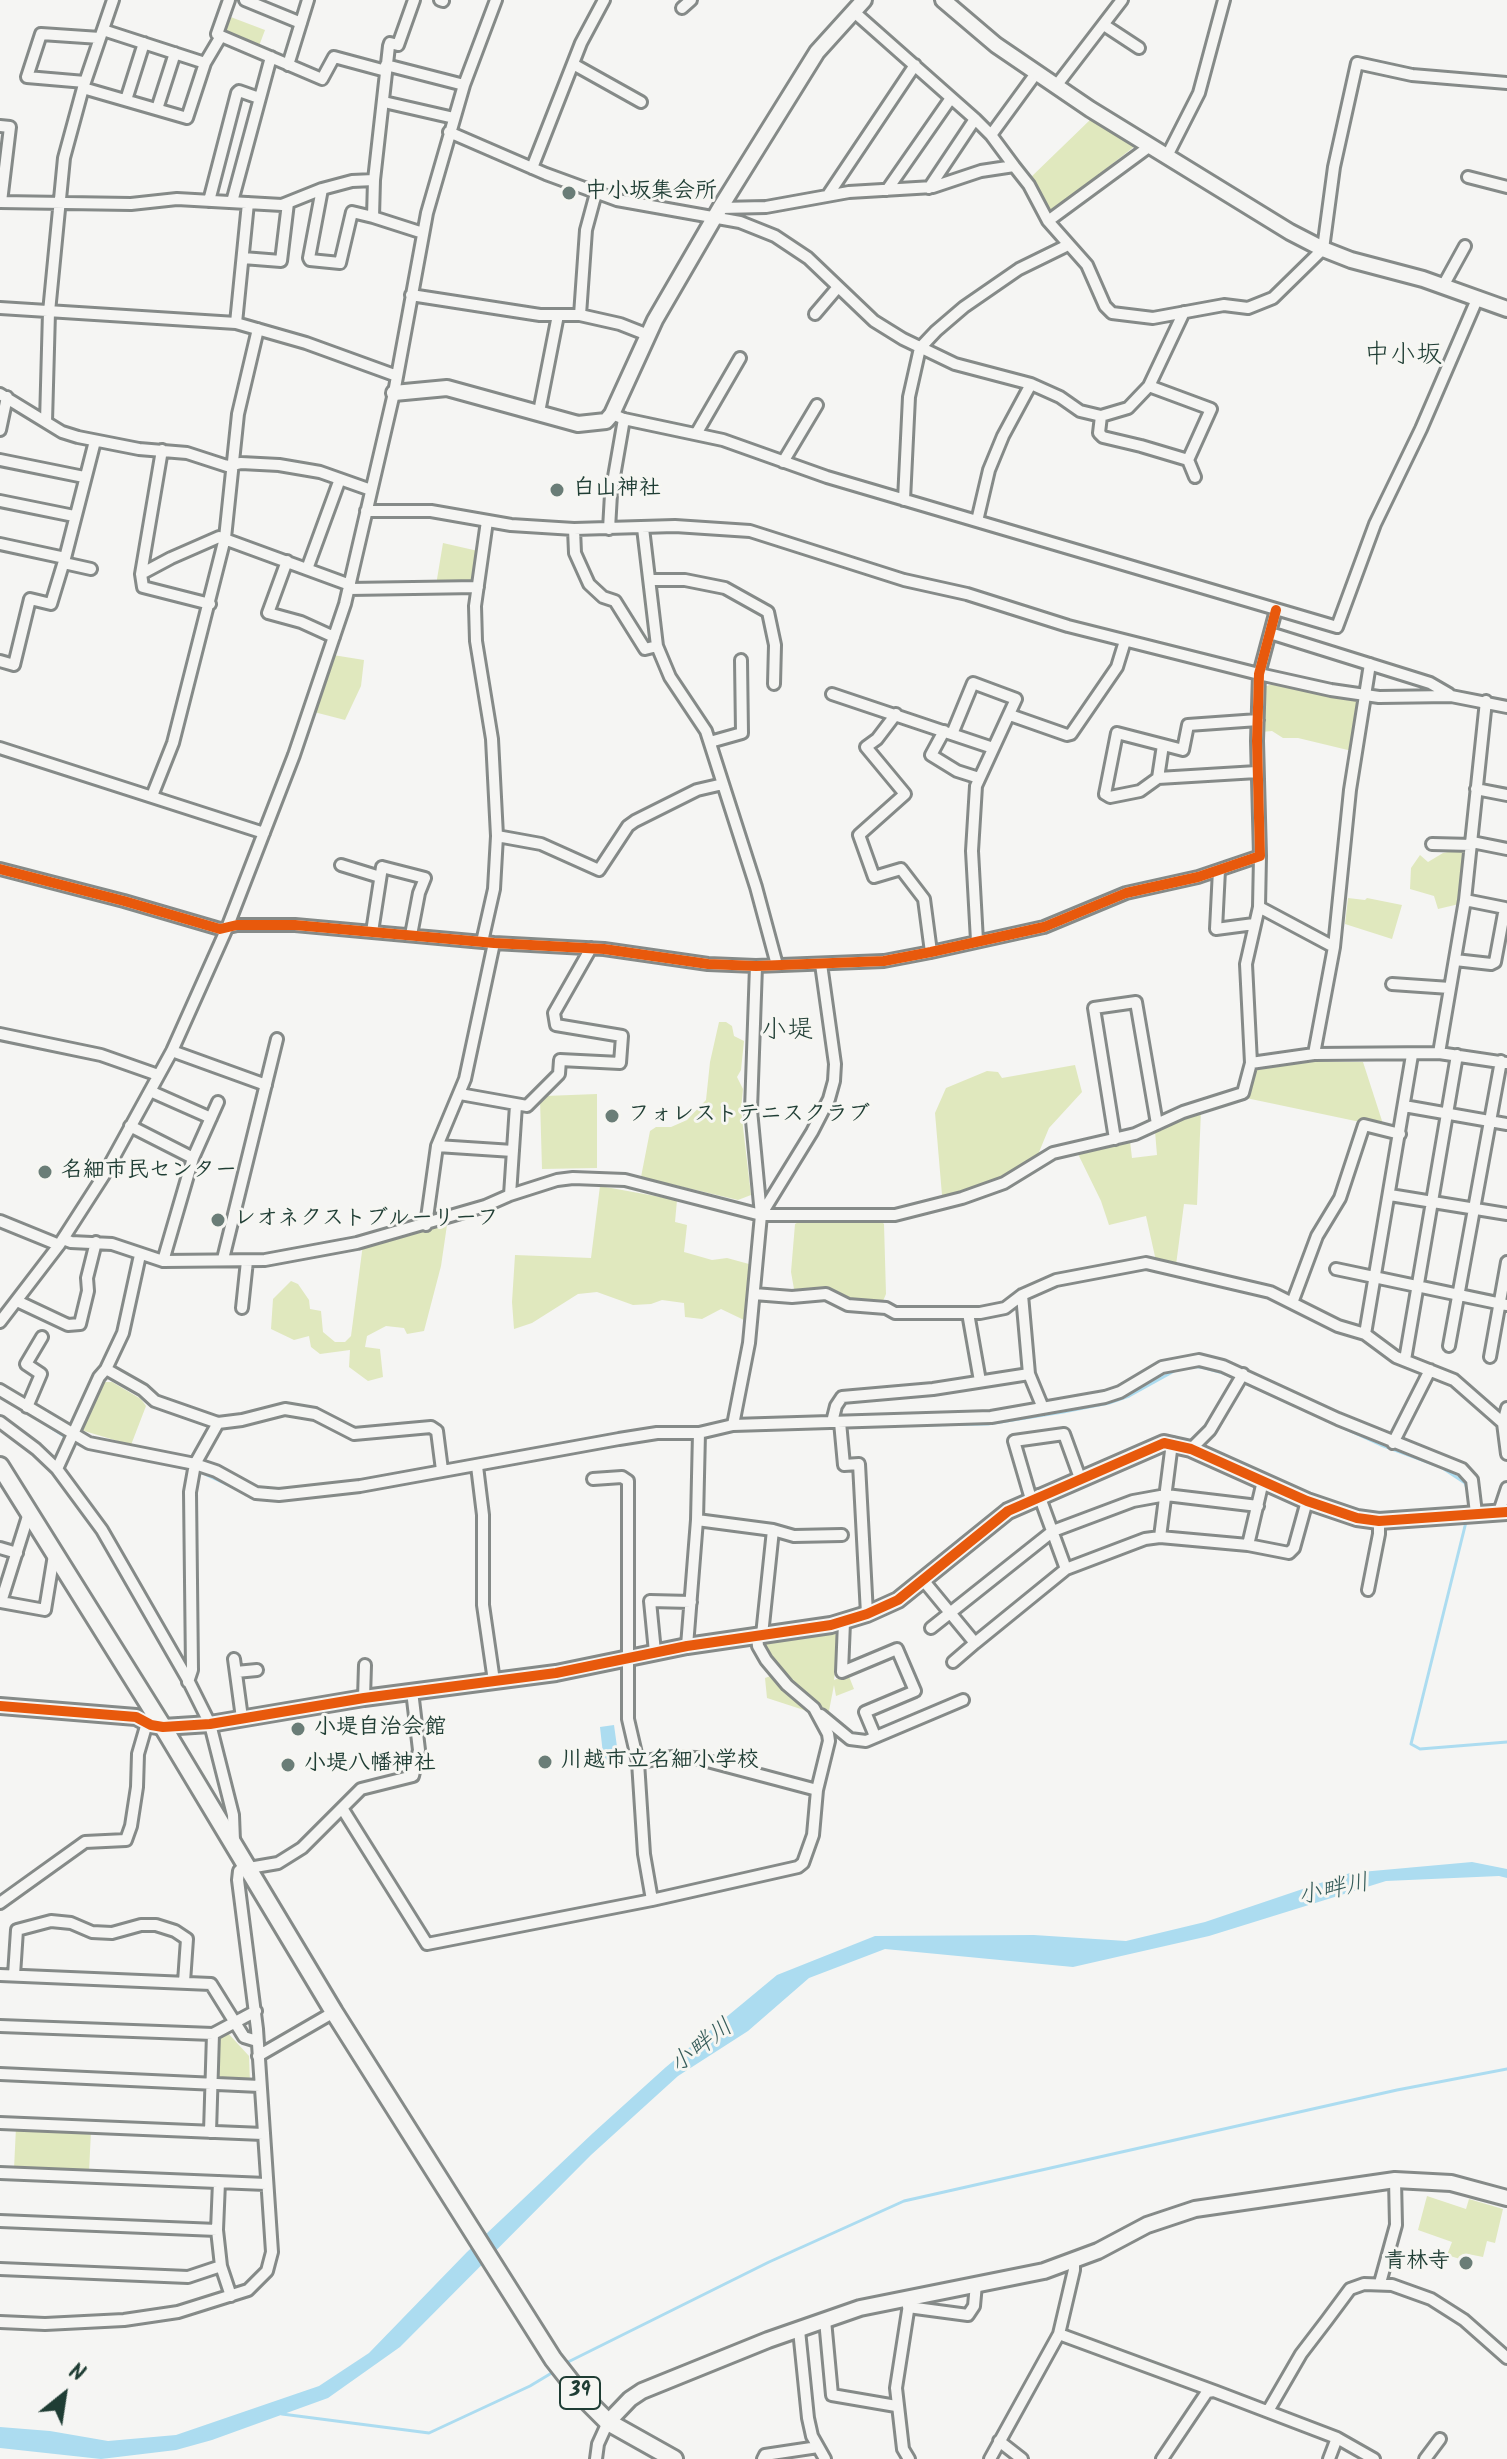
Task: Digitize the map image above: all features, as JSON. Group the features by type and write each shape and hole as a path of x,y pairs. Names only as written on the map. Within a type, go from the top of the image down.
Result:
{"main road":[{"name":"39","path":"0,1466 155,1725 247,1866 334,2012 553,2359 582,2396 608,2422 674,2459"}],"street":[{"path":"46,422 49,312 67,145 113,0"},
{"path":"229,0 217,34 322,79 334,57 464,85"},
{"path":"245,0 301,23"},
{"path":"288,65 308,0"},
{"path":"373,217 374,180 390,43 398,45 414,0"},
{"path":"0,1322 61,1242 104,1175 172,1051 227,928 264,833 349,587 394,393 423,233 449,132 496,0"},
{"path":"532,168 573,64 604,0"},
{"path":"682,8 691,0"},
{"path":"943,0 996,45 1056,86 1323,249 1478,297 1507,309"},
{"path":"1056,86 1122,0"},
{"path":"1167,156 1199,93 1224,0"},
{"path":"609,529 618,417 648,335 718,212 817,52 858,5 915,65 991,135 1029,185 1048,221 1087,265 1105,306 1112,313 1153,318 1224,305 1248,308 1273,298 1323,249 1334,167 1343,135 1350,83 1357,63 1412,75 1507,83"},
{"path":"1104,25 1139,48"},
{"path":"205,63 144,43 101,34 41,34 27,77 84,85 188,117 205,63 221,36"},
{"path":"126,100 144,43"},
{"path":"157,109 175,53"},
{"path":"232,202 271,57"},
{"path":"573,64 641,102"},
{"path":"828,195 915,65"},
{"path":"991,135 1037,72"},
{"path":"209,201 237,93 259,98"},
{"path":"887,190 951,98"},
{"path":"384,102 454,118"},
{"path":"929,188 975,119"},
{"path":"0,126 10,127 1,202 131,204 172,199 282,205 322,189 352,181 374,180"},
{"path":"449,132 596,193 701,217 828,195 929,188 981,171 1014,166"},
{"path":"1048,221 1150,146"},
{"path":"1468,177 1507,187"},
{"path":"322,189 310,260 340,263 352,212 423,233"},
{"path":"580,315 586,230 596,193"},
{"path":"236,323 248,203"},
{"path":"243,258 281,261 288,203"},
{"path":"718,212 775,236 808,258 874,321 920,348 955,364 1031,384 1060,397 1080,411 1101,416 1128,408 1149,386 1184,312"},
{"path":"904,500 909,397 920,348 945,322 1019,269 1068,245"},
{"path":"1443,286 1465,246"},
{"path":"815,314 838,287"},
{"path":"411,295 540,315 580,315 620,324 648,335"},
{"path":"394,393 447,388 578,424 590,425 618,417 723,440 904,500 1337,627 1375,524 1421,429 1478,297"},
{"path":"0,308 236,323 397,376"},
{"path":"539,412 558,315"},
{"path":"152,796 173,743 225,538 240,403 258,329"},
{"path":"696,434 740,358"},
{"path":"977,521 989,470 1031,384"},
{"path":"1149,386 1211,409 1188,460 1195,477"},
{"path":"0,430 4,395 62,432 95,441 187,453 212,463 279,465 320,472 371,490"},
{"path":"783,462 817,405"},
{"path":"1101,416 1099,433 1103,437 1188,460"},
{"path":"0,661 14,665 30,599 51,604 95,441"},
{"path":"162,450 141,574 143,587 210,604"},
{"path":"0,460 84,477"},
{"path":"307,569 340,479"},
{"path":"0,501 74,516"},
{"path":"366,511 431,511 487,521 574,529 703,526 750,531 904,580 967,594 1011,610 1259,674 1364,695 1451,696 1507,707"},
{"path":"426,1225 437,1146 460,1094 488,943 494,889 497,836 492,739 476,641 478,587 487,521"},
{"path":"643,528 657,646 670,677 706,731 769,930 777,965"},
{"path":"574,529 575,553 589,584 603,597 615,601 645,649 657,646"},
{"path":"141,574 219,537 349,587 478,587"},
{"path":"0,544 91,569"},
{"path":"287,561 268,613 301,622 334,637"},
{"path":"650,580 685,580 725,588 768,612 775,645 772,668 774,684"},
{"path":"0,1221 61,1242 112,1244 163,1261 247,1261 301,1255 426,1225 557,1180 625,1180 761,1215 874,1215 916,1211 1004,1183 1053,1153 1115,1139 1204,1105 1239,1096 1245,1090 1251,1063 1246,964 1259,907 1259,674 1276,610"},
{"path":"1270,633 1430,683 1451,696"},
{"path":"1010,715 1071,734 1117,667 1125,641"},
{"path":"710,742 742,733 741,660"},
{"path":"1314,1054 1334,947 1350,790 1370,664"},
{"path":"977,941 972,851 975,796 979,778 1016,699 973,683 948,733 931,755 957,771 979,778"},
{"path":"832,694 993,748"},
{"path":"1439,1053 1465,900 1486,701"},
{"path":"896,714 877,739 866,747 905,794 859,835 874,877 901,869 924,899 931,952"},
{"path":"1257,772 1158,778 1140,791 1110,797 1105,794 1117,733 1183,750 1188,725 1258,720"},
{"path":"1158,778 1163,745"},
{"path":"0,748 264,833"},
{"path":"497,836 541,844 599,870 628,826 635,821 697,790 723,784"},
{"path":"1476,789 1507,795"},
{"path":"1432,844 1472,844 1507,849"},
{"path":"0,869 134,903 220,929 237,925 295,925 488,943 591,948 708,964 756,966 884,961 931,952 1044,927 1126,893 1219,870 1260,856"},
{"path":"341,865 380,877"},
{"path":"372,932 382,867 425,878 411,935"},
{"path":"1219,870 1216,929 1254,924"},
{"path":"1455,960 1495,962 1505,908 1465,900"},
{"path":"1259,907 1334,947"},
{"path":"460,1094 527,1106 559,1074 560,1060 620,1063 622,1036 556,1025 554,1013 591,948"},
{"path":"761,1215 812,1132 829,1099 834,1081 835,1064 821,964"},
{"path":"733,1425 749,1343 761,1215 751,1110 756,966"},
{"path":"1392,984 1450,988"},
{"path":"1115,1139 1094,1008 1136,1002 1157,1124"},
{"path":"0,1034 101,1055 158,1075"},
{"path":"223,1259 277,1039"},
{"path":"172,1051 266,1085"},
{"path":"1251,1063 1314,1054 1439,1053 1504,1062 1489,1121 1449,1346"},
{"path":"1365,1334 1412,1055"},
{"path":"1405,1360 1457,1055"},
{"path":"150,1091 211,1118"},
{"path":"163,1261 193,1158 218,1102"},
{"path":"510,1195 516,1105"},
{"path":"1404,1106 1507,1124"},
{"path":"1292,1303 1317,1236 1340,1198 1364,1125 1400,1134"},
{"path":"130,1126 193,1158"},
{"path":"437,1146 513,1151"},
{"path":"1390,1195 1507,1214"},
{"path":"17,1301 68,1325 78,1325 83,1318 87,1278 96,1242"},
{"path":"57,1469 123,1333 140,1255"},
{"path":"242,1308 247,1261"},
{"path":"1490,1357 1504,1304 1507,1262"},
{"path":"754,1294 792,1297 826,1294 848,1305 886,1308 895,1313 968,1313 1005,1308 1022,1295 1056,1280 1146,1263 1270,1292 1338,1326 1365,1334 1405,1360 1454,1380 1503,1423"},
{"path":"1336,1269 1504,1304"},
{"path":"1022,1295 1029,1374 1043,1408"},
{"path":"968,1313 980,1381"},
{"path":"27,1407 41,1374 26,1364 42,1337"},
{"path":"0,1390 71,1438 195,1464 216,1471 256,1493 279,1495 373,1484 657,1433 699,1433 733,1425 991,1417 1113,1395 1162,1367 1199,1360 1223,1366 1240,1378 1462,1469 1472,1480 1476,1513"},
{"path":"106,1369 143,1390 155,1401 218,1423 285,1409 328,1419 354,1434 431,1427 437,1431 442,1470"},
{"path":"1393,1443 1430,1370"},
{"path":"867,1614 859,1464 844,1465 836,1422 836,1406 842,1397 920,1391 1029,1374"},
{"path":"1191,1449 1210,1430 1240,1378"},
{"path":"1507,1408 1503,1423 1507,1454"},
{"path":"0,1422 57,1469 102,1530 188,1682 210,1724 233,1815 235,1847"},
{"path":"188,1682 192,1670 190,1492 195,1464 218,1423"},
{"path":"687,1646 697,1520 699,1433"},
{"path":"1066,1569 1014,1441 1064,1434 1080,1478"},
{"path":"1160,1537 1172,1443"},
{"path":"0,1706 136,1717 155,1725 210,1724 364,1698 556,1673 687,1646 844,1622 898,1600 1008,1511 1154,1447 1172,1443 1307,1501 1357,1518 1379,1521 1503,1512 1507,1488"},
{"path":"477,1466 483,1515 483,1605 494,1681"},
{"path":"593,1479 622,1477 628,1481 628,1719 638,1762 644,1854 652,1900"},
{"path":"1248,1545 1263,1481"},
{"path":"931,1628 1053,1531 1133,1501 1166,1495 1258,1506"},
{"path":"953,1662 1066,1569 1145,1539 1160,1537 1248,1545 1284,1553 1292,1551 1307,1501"},
{"path":"29,1513 1,1602 45,1610 54,1555"},
{"path":"697,1520 773,1530 794,1536 842,1535"},
{"path":"1368,1590 1379,1521"},
{"path":"773,1530 758,1646 787,1685 850,1739 866,1741 963,1700"},
{"path":"0,1548 17,1553"},
{"path":"923,1580 975,1643"},
{"path":"655,1652 650,1601 691,1602"},
{"path":"844,1622 842,1672 897,1649 915,1691 865,1712 875,1736"},
{"path":"234,1659 242,1718"},
{"path":"364,1698 365,1665"},
{"path":"236,1672 257,1670"},
{"path":"0,2322 45,2324 124,2320 178,2312 256,2285 267,2271 271,2260 256,2011 239,1871 247,1866 278,1863 302,1848 361,1789 413,1776 419,1750 412,1691"},
{"path":"342,1808 427,1944 652,1900 801,1865 813,1835 817,1790 829,1741 814,1708"},
{"path":"0,1903 85,1842 126,1840 137,1787 138,1754 155,1725"},
{"path":"638,1762 672,1757 696,1758 817,1790"},
{"path":"14,1975 17,1930 51,1921 71,1923 92,1932 112,1933 141,1925 156,1925 187,1939 184,1982"},
{"path":"0,1975 211,1984 244,2037 257,2041"},
{"path":"0,2026 213,2034 256,2011"},
{"path":"258,2056 334,2012"},
{"path":"210,2132 213,2034"},
{"path":"0,2074 260,2086"},
{"path":"0,2123 263,2134"},
{"path":"0,2173 266,2184"},
{"path":"596,2459 598,2444 608,2422 642,2391 860,2308 909,2303 976,2284 1044,2271 1074,2261 1147,2225 1195,2209 1395,2180 1451,2183 1507,2198"},
{"path":"1380,2283 1396,2225 1395,2180"},
{"path":"219,2182 217,2230 221,2266 231,2296"},
{"path":"0,2221 217,2230"},
{"path":"990,2459 1059,2334 1074,2261"},
{"path":"0,2269 188,2277 221,2266"},
{"path":"1268,2411 1301,2354 1350,2289 1364,2284 1380,2283 1431,2299 1464,2320 1507,2358"},
{"path":"909,2303 968,2315 974,2306 976,2284"},
{"path":"908,2459 896,2406 899,2356 909,2303"},
{"path":"825,2320 832,2395 896,2406"},
{"path":"799,2330 808,2418 825,2459"},
{"path":"1059,2334 1337,2438 1374,2459"},
{"path":"1162,2459 1207,2392 1214,2391"},
{"path":"1329,2459 1337,2438"},
{"path":"1425,2459 1440,2439"},
{"path":"999,2441 1022,2459"},
{"path":"763,2459 765,2455 818,2447"}],"green space":[{"path":"228,16 265,30 259,46 222,32"},
{"path":"1092,118 1135,146 1051,212 1029,179"},
{"path":"443,543 478,551 473,585 436,585"},
{"path":"333,655 364,660 361,686 345,720 314,712"},
{"path":"1272,684 1358,701 1360,708 1352,751 1298,738 1283,738 1272,731 1261,732 1264,687"},
{"path":"1468,848 1459,904 1438,909 1434,896 1410,889 1411,868 1420,855 1428,862 1443,853"},
{"path":"1348,898 1367,898 1402,905 1392,939 1345,924"},
{"path":"719,1022 732,1026 734,1036 744,1041 741,1070 737,1077 743,1089 741,1110 751,1195 738,1200 641,1177 650,1131 687,1120 706,1100"},
{"path":"1312,1062 1363,1062 1384,1127 1246,1098 1255,1069"},
{"path":"1075,1065 1082,1092 1049,1128 1037,1157 1009,1174 974,1189 950,1196 942,1195 935,1113 946,1088 987,1071 998,1072 1002,1078"},
{"path":"597,1094 597,1168 542,1169 540,1099 545,1096"},
{"path":"1201,1111 1197,1205 1184,1204 1176,1265 1156,1261 1146,1216 1109,1225 1077,1152 1130,1141 1132,1158 1157,1155 1155,1131"},
{"path":"600,1186 677,1200 675,1222 687,1225 684,1252 712,1260 727,1258 749,1264 744,1320 721,1309 702,1319 685,1317 684,1303 662,1300 633,1305 597,1292 578,1294 532,1323 514,1329 515,1255 591,1258"},
{"path":"802,1220 880,1220 884,1224 886,1294 883,1301 850,1301 827,1290 794,1289 791,1272 795,1224"},
{"path":"447,1225 441,1266 424,1331 407,1334 404,1328 386,1326 367,1336 365,1347 380,1349 383,1377 368,1381 349,1367 350,1350 320,1354 311,1347 309,1336 294,1340 271,1329 273,1299 291,1281 298,1284 309,1300 310,1309 321,1311 323,1332 335,1342 345,1342 351,1336 363,1244"},
{"path":"100,1382 112,1382 141,1399 146,1406 131,1445 81,1430"},
{"path":"840,1630 834,1680 848,1674 854,1689 836,1696 834,1685 828,1716 781,1673 767,1653 764,1642"},
{"path":"773,1675 810,1712 767,1698 765,1678"},
{"path":"227,2032 249,2056 250,2083 216,2081 218,2038"},
{"path":"16,2127 91,2131 89,2172 14,2169"},
{"path":"1427,2196 1466,2209 1469,2199 1503,2209 1495,2243 1487,2241 1483,2257 1468,2254 1460,2259 1447,2255 1452,2242 1418,2230"}],"water":[{"path":"614,1725 619,1761 604,1763 600,1727"},
{"name":"小畔川","path":"1472,1862 1507,1869 1507,1878 1386,1881 1209,1936 1073,1967 885,1949 809,1978 748,2031 678,2076 591,2155 400,2347 328,2398 176,2450 101,2459 0,2448 0,2427 50,2431 108,2441 176,2435 319,2386 369,2353 467,2252 593,2133 666,2067 777,1975 875,1936 1034,1935 1126,1941 1205,1922 1350,1873"}],"waterway":[{"path":"849,1426 988,1424 1063,1412 1129,1396 1176,1370 1192,1366 1223,1373 1381,1445 1441,1467 1465,1483 1471,1500 1469,1510"},
{"path":"30,1414 67,1438"},
{"path":"650,1439 667,1438"},
{"path":"74,1442 88,1448 136,1457"},
{"path":"485,1468 631,1442"},
{"path":"198,1471 252,1496"},
{"path":"371,1489 418,1480"},
{"path":"288,1499 312,1496"},
{"path":"1466,1522 1411,1744 1420,1749 1507,1742"},
{"path":"564,2364 769,2262 904,2201 1397,2090 1507,2069"},
{"path":"282,2414 429,2433 530,2386 555,2371"}],"cycle path":[{"path":"0,869 220,929 237,925 295,925 494,943 604,949 708,964 756,966 884,961 931,952 1044,927 1126,893 1198,877 1260,856 1259,674 1276,610"},
{"path":"0,1706 136,1717 163,1727 210,1724 364,1698 556,1673 687,1646 831,1625 898,1600 1008,1511 1164,1443 1191,1449 1307,1501 1357,1518 1379,1521 1507,1512"}],"place":[{"name":"中小坂集会所","path":"569,193"},
{"name":"白山神社","path":"557,490"},
{"name":"フォレストテニスクラブ","path":"612,1116"},
{"name":"名細市民センター","path":"45,1172"},
{"name":"レオネクストブルーリーフ","path":"218,1220"},
{"name":"小堤自治会館","path":"298,1729"},
{"name":"川越市立名細小学校","path":"545,1762"},
{"name":"小堤八幡神社","path":"288,1765"},
{"name":"青林寺","path":"1466,2263"}],"district":[{"name":"中小坂","path":"1403,358"},
{"name":"小堤","path":"787,1033"}]}
